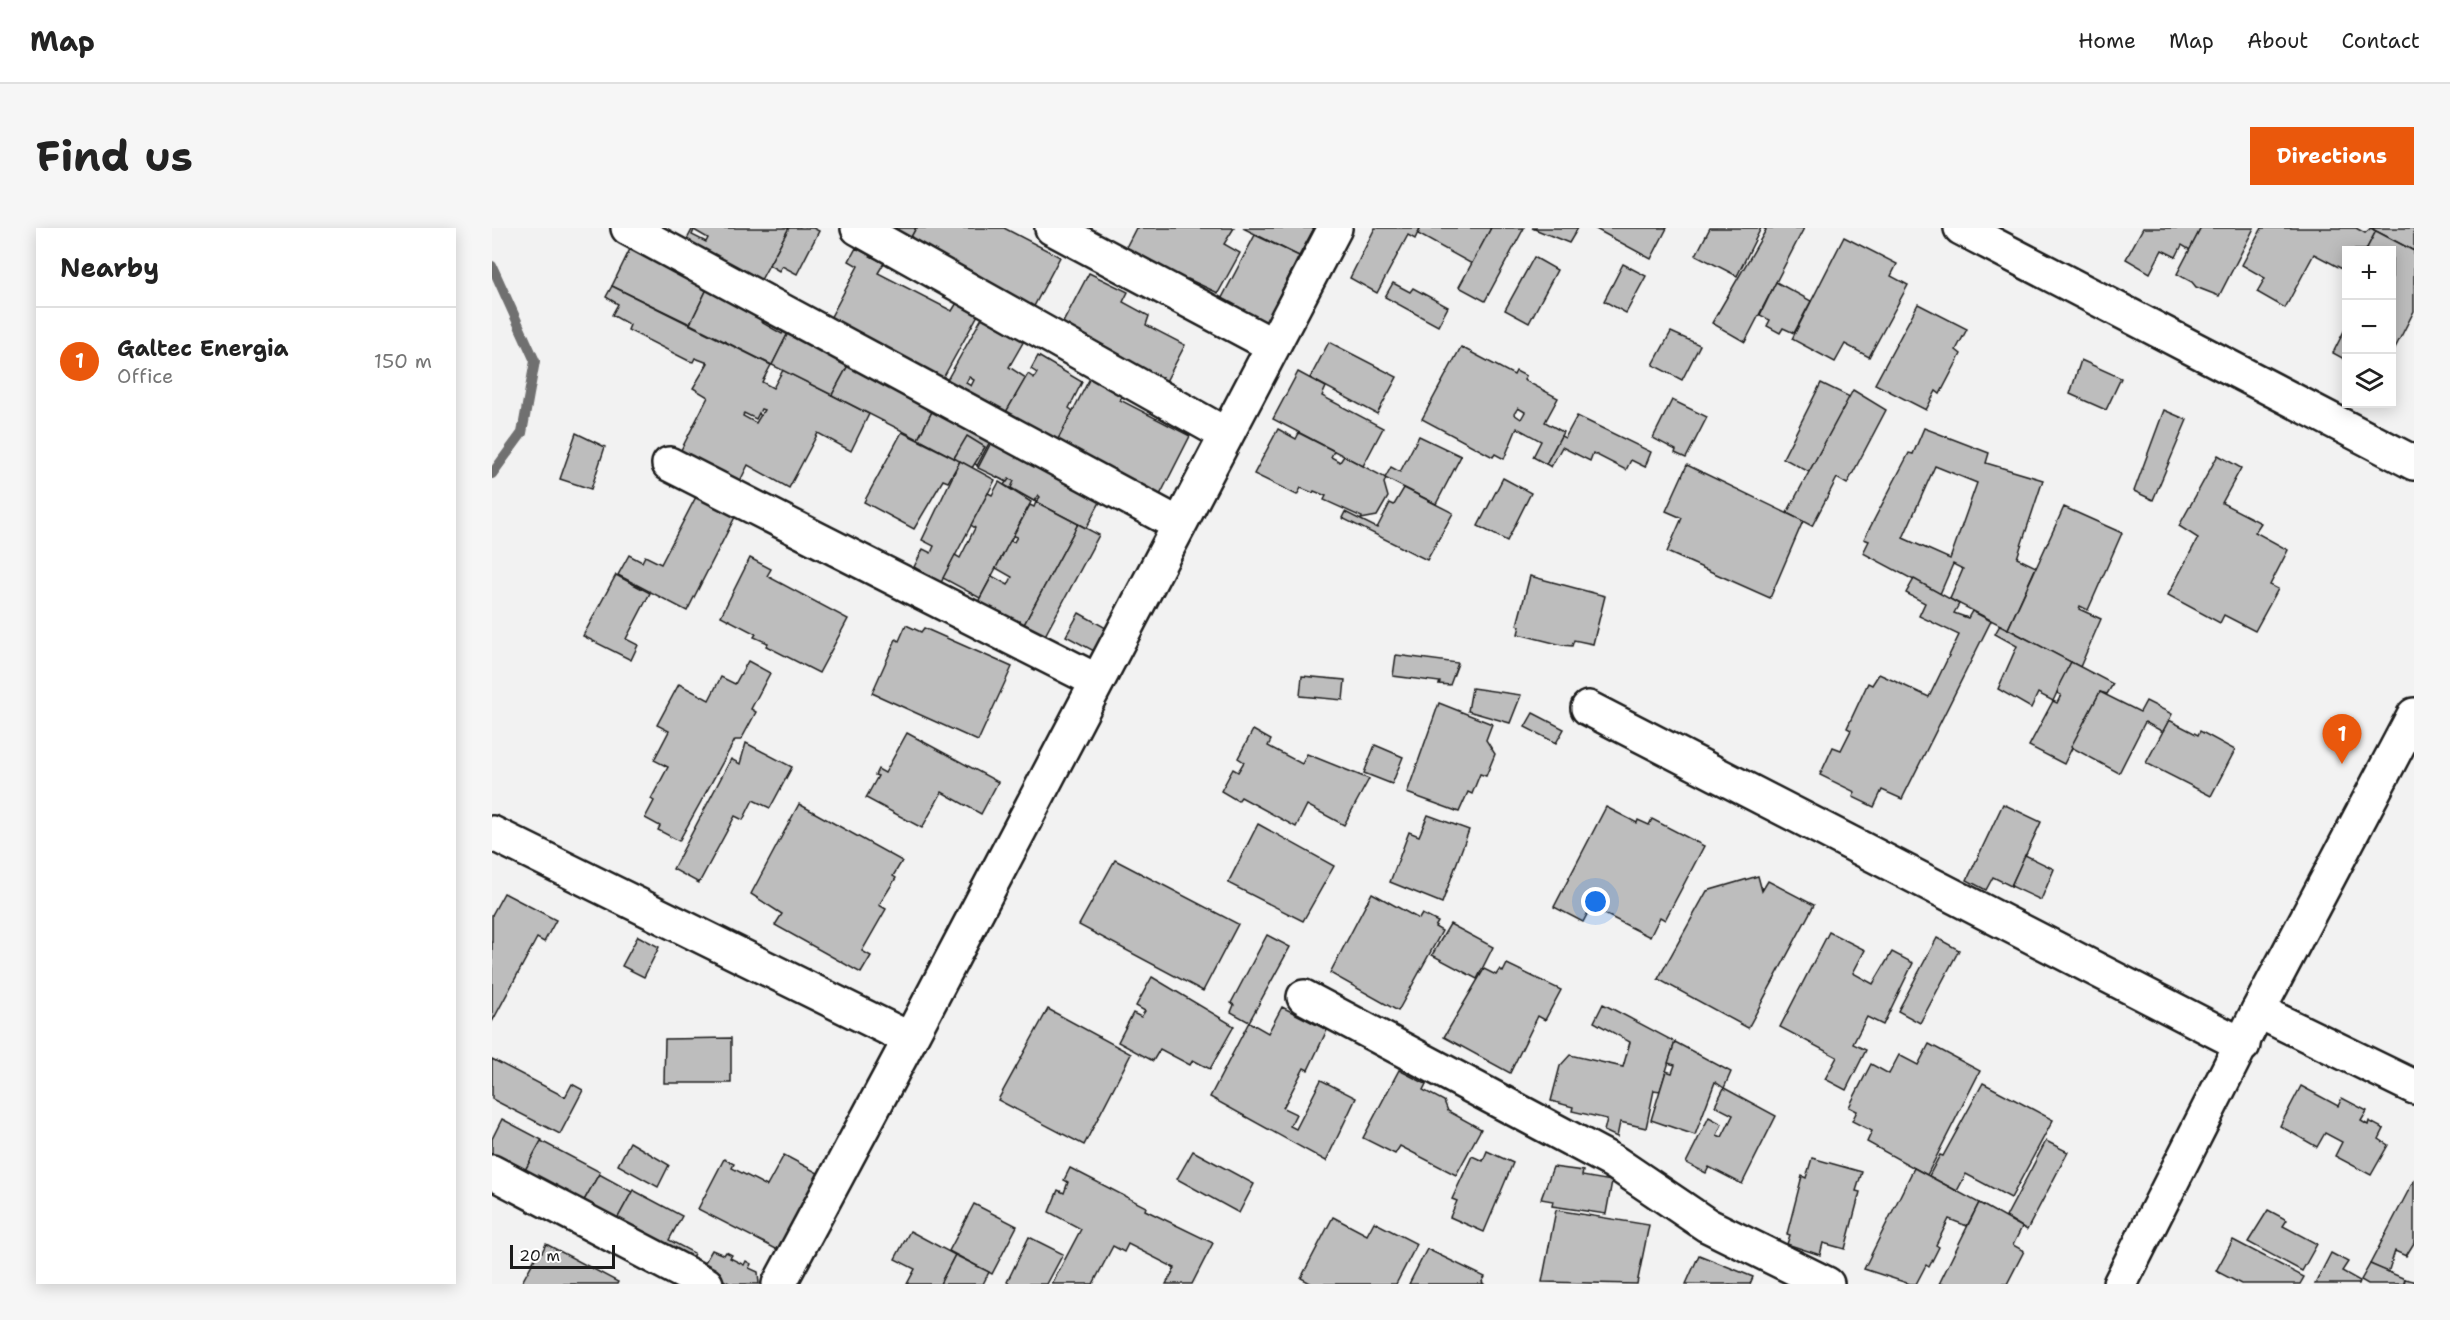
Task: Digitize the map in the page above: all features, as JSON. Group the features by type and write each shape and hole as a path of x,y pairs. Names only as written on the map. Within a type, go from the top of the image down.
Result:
{"street":[{"path":"628,228 1178,524"},
{"path":"858,228 1225,434"},
{"path":"1052,228 1272,345"},
{"path":"779,1284 1335,228"},
{"path":"1961,228 2414,463"},
{"path":"669,464 1097,681"},
{"path":"1588,708 2243,1045"},
{"path":"2120,1284 2243,1045 2258,1011 2414,715"},
{"path":"492,833 910,1039"},
{"path":"1304,997 1614,1162 1707,1225 1827,1284"},
{"path":"2258,1011 2414,1087"},
{"path":"492,1172 706,1284"}],"building":[{"path":"693,228 789,228 756,289 682,249","holes":["694,230 708,238 706,242 692,235"]},
{"path":"789,228 813,228 819,231 797,274 782,266 779,271 769,265"},
{"path":"864,228 916,228 904,250"},
{"path":"916,228 1004,228 1060,257 1032,310 904,250"},
{"path":"1136,228 1234,228 1224,244 1240,253 1218,293 1188,279 1185,283 1119,261"},
{"path":"1243,228 1314,228 1299,256"},
{"path":"1375,228 1420,228 1415,239 1408,235 1377,293 1350,278"},
{"path":"1421,228 1491,228 1472,264 1418,234"},
{"path":"1491,228 1524,228 1485,301 1459,287"},
{"path":"1532,228 1578,228 1569,243"},
{"path":"1594,228 1667,228 1651,259"},
{"path":"1710,228 1761,228 1737,276 1696,255"},
{"path":"1763,228 1804,228 1745,342 1712,323 1766,230"},
{"path":"2143,228 2201,228 2190,250 2182,245 2176,257 2162,250 2150,273 2126,259"},
{"path":"2201,228 2254,228 2219,296 2196,287 2192,282 2177,274"},
{"path":"2262,228 2356,228 2365,233 2371,228 2376,231 2368,246 2342,246 2342,269 2314,254 2285,308 2257,292 2265,278 2242,265"},
{"path":"2371,228 2414,228 2414,251 2376,231"},
{"path":"2376,231 2414,251 2414,311 2396,346 2396,246 2368,246"},
{"path":"1255,235 1299,256 1259,337 1214,313"},
{"path":"1844,237 1897,264 1891,276 1908,285 1869,357 1845,344 1835,362 1792,339"},
{"path":"633,243 710,283 690,324 612,286"},
{"path":"856,248 884,263 878,273 952,311 958,301 979,313 938,387 826,326 858,266 849,261"},
{"path":"1534,257 1557,270 1529,323 1505,310"},
{"path":"1623,264 1646,276 1626,313 1604,301"},
{"path":"1089,273 1128,292 1123,302 1149,316 1146,325 1185,345 1162,389 1058,332"},
{"path":"1776,282 1811,301 1794,333 1783,328 1780,333 1767,326 1770,320 1760,315"},
{"path":"710,283 765,313 761,322 782,334 787,324 791,327 772,365 690,324"},
{"path":"1393,283 1410,292 1413,288 1448,307 1438,326 1385,297"},
{"path":"612,286 771,365 762,382 773,388 783,370 869,414 851,451 818,433 789,488 748,465 739,483 680,452 708,397 693,388 708,363 695,358 693,362 689,361 628,330 630,325 612,315 618,304 606,297","holes":["761,409 764,410 756,423 743,416 744,413 756,419"]},
{"path":"1918,304 1967,329 1956,350 1961,354 1940,394 1936,391 1926,410 1875,384"},
{"path":"983,316 1025,339 1009,367 1026,378 1001,421 942,389","holes":["969,377 974,380 971,386 966,383"]},
{"path":"791,327 851,360 832,395 772,365"},
{"path":"1671,332 1700,345 1682,380 1653,365"},
{"path":"2342,335 2342,358 2333,353"},
{"path":"1329,342 1397,377 1377,414 1310,378"},
{"path":"1461,347 1514,375 1516,371 1526,376 1524,380 1558,398 1545,422 1563,432 1546,464 1533,457 1541,441 1517,428 1504,459 1495,454 1493,457 1422,419","holes":["1518,408 1525,412 1521,419 1514,414"]},
{"path":"1038,356 1082,382 1069,408 1073,411 1053,449 1001,421 1028,374 1034,378 1037,373 1031,369"},
{"path":"851,360 936,404 918,439 832,395"},
{"path":"2081,360 2121,378 2106,410 2070,394"},
{"path":"1298,372 1326,387 1322,396 1383,428 1363,466 1273,419"},
{"path":"1090,378 1122,396 1120,400 1190,436 1157,501 1053,449"},
{"path":"1821,383 1850,397 1809,472 1783,458"},
{"path":"1853,390 1886,410 1847,484 1837,478 1812,526 1787,513"},
{"path":"1672,400 1707,417 1686,458 1653,438"},
{"path":"936,404 995,435 979,466 956,455 954,458 918,439"},
{"path":"2164,410 2187,420 2153,500 2134,491"},
{"path":"1577,416 1651,452 1645,467 1631,460 1626,470 1593,453 1590,461 1562,447 1551,467 1546,464 1561,436 1565,438"},
{"path":"1924,428 1989,453 1986,463 2043,480 2017,558 2036,567 2008,629 1950,599 1963,569 1953,564 1940,594 1863,553 1869,541 1864,539 1909,453 1913,454","holes":["1935,466 1977,483 1950,559 1903,538"]},
{"path":"1278,429 1296,439 1299,433 1334,451 1331,457 1340,462 1344,456 1386,478 1384,483 1388,497 1377,516 1361,519 1362,517 1324,500 1326,496 1301,488 1297,495 1254,474"},
{"path":"996,430 1104,492 1093,513 1088,510 1079,525 1004,485 1006,482 977,466"},
{"path":"902,432 960,461 948,482 943,480 914,529 864,502"},
{"path":"576,433 605,447 591,489 560,479"},
{"path":"995,435 1105,493 1086,528 1036,502 1040,497 1038,495 1034,501 1011,488 1014,481 1009,479 1007,482 978,468"},
{"path":"967,436 985,447 972,468 954,458"},
{"path":"1419,436 1461,456 1436,504 1385,478 1391,467 1400,472"},
{"path":"2218,455 2241,468 2222,503 2261,523 2255,532 2288,550 2270,585 2278,589 2255,631 2224,615 2220,623 2168,595 2198,538 2179,526"},
{"path":"960,461 995,480 936,592 916,581 921,571 914,567 923,549 931,553 934,546 922,540"},
{"path":"1687,465 1803,521 1770,598 1667,552 1682,518 1666,511"},
{"path":"1503,478 1531,493 1507,541 1478,526"},
{"path":"999,482 1031,502 980,598 943,578 955,555 960,558 975,528 971,525 988,493 992,495"},
{"path":"1404,488 1453,513 1427,560 1342,518 1345,512 1377,528 1390,503 1394,505"},
{"path":"698,493 737,513 687,611 618,575 629,555 642,562 645,556 661,564"},
{"path":"1036,502 1078,524 1020,632 978,602 992,576 1008,585 1012,577 996,568 1010,541 1014,542 1017,537 1013,536 1030,505 1034,507"},
{"path":"2064,507 2122,533 2088,610 2080,606 2079,609 2101,619 2080,667 2008,629"},
{"path":"1078,524 1099,535 1041,643 1020,632"},
{"path":"750,558 771,569 767,576 848,619 819,673 766,646 768,643 754,637 756,634 721,616"},
{"path":"616,575 650,593 626,639 638,645 631,660 583,636"},
{"path":"1530,576 1605,596 1593,644 1574,640 1572,646 1562,645 1518,634 1520,626 1517,625"},
{"path":"1914,579 1959,604 1954,613 1968,618 1972,611 1991,621 1902,799 1882,790 1874,807 1853,797 1855,792 1820,775 1833,747 1841,750 1851,730 1847,728 1868,683 1872,685 1879,674 1929,697 1959,635 1919,616 1925,603 1906,593"},
{"path":"1079,613 1106,628 1094,651 1066,636"},
{"path":"906,625 921,632 924,628 1012,667 978,741 872,693 896,639 899,641"},
{"path":"2000,625 2071,662 2053,701 2038,693 2031,708 1998,689 2017,646 1995,634"},
{"path":"1396,655 1458,663 1450,685 1439,684 1440,682 1393,676"},
{"path":"748,661 770,673 751,709 756,712 741,740 735,740 679,841 658,830 660,826 645,818 654,801 651,799 668,767 654,760 669,731 657,725 679,684 709,700 721,677 735,684"},
{"path":"2071,662 2113,684 2107,694 2100,692 2064,764 2029,746 2053,701 2057,703 2061,695 2057,693 2060,683"},
{"path":"1302,676 1345,680 1343,700 1300,696"},
{"path":"1472,688 1521,695 1510,723 1468,711"},
{"path":"2100,692 2140,712 2146,701 2172,714 2163,732 2145,722 2119,773 2071,747"},
{"path":"1439,703 1492,724 1486,740 1495,754 1486,776 1480,774 1472,794 1468,792 1459,812 1407,793"},
{"path":"1533,713 1564,729 1556,743 1525,727"},
{"path":"2169,720 2198,735 2200,731 2235,750 2211,796 2146,763"},
{"path":"1253,730 1271,740 1268,746 1302,764 1307,754 1369,779 1344,825 1307,805 1296,827 1241,797 1238,801 1221,791 1233,769 1238,772 1244,762 1238,758"},
{"path":"907,733 998,782 981,814 942,792 922,828 866,798 878,776 875,775 878,769 885,773"},
{"path":"746,743 792,767 770,808 753,800 743,820 735,816 699,883 673,869 731,759 740,764"},
{"path":"1375,745 1403,757 1392,784 1364,773"},
{"path":"799,804 902,861 893,876 896,878 879,905 886,909 862,951 871,956 861,973 775,925 782,914 751,894"},
{"path":"2003,804 2041,822 2011,886 1993,877 1986,890 1967,880"},
{"path":"1606,807 1637,823 1638,820 1649,825 1652,819 1704,846 1665,920 1660,917 1650,937 1591,907 1583,922 1554,907"},
{"path":"1428,815 1469,830 1442,903 1390,882 1409,832 1419,836"},
{"path":"1258,824 1334,866 1303,921 1228,883"},
{"path":"2025,855 2054,869 2041,900 2011,886"},
{"path":"1115,860 1238,924 1203,991 1079,925"},
{"path":"1758,876 1762,891 1768,881 1814,905 1748,1028 1658,979 1707,891"},
{"path":"504,893 556,920 544,942 537,938 492,1022 492,915"},
{"path":"1372,893 1419,919 1422,914 1438,922 1435,927 1442,931 1398,1011 1330,973"},
{"path":"1450,924 1493,947 1477,979 1432,955"},
{"path":"1829,932 1865,950 1853,973 1873,984 1892,952 1913,963 1883,1025 1867,1017 1853,1044 1866,1050 1846,1090 1825,1079 1837,1057 1780,1027"},
{"path":"1267,935 1290,947 1249,1022 1231,1012 1234,1005 1231,1003"},
{"path":"638,936 659,947 644,977 622,966"},
{"path":"1937,938 1959,950 1920,1023 1898,1011"},
{"path":"1507,964 1561,990 1545,1020 1538,1016 1510,1073 1444,1037 1484,969 1496,975 1500,969 1503,972"},
{"path":"1152,977 1234,1026 1210,1069 1193,1060 1190,1065 1160,1049 1153,1061 1118,1042 1133,1013 1141,1017 1145,1011 1136,1006"},
{"path":"1603,1004 1675,1042 1660,1091 1654,1090 1646,1128 1620,1122 1617,1137 1604,1131 1607,1119 1572,1111 1573,1107 1551,1101 1560,1066 1570,1055 1623,1067 1630,1042 1594,1022"},
{"path":"1282,1007 1327,1030 1308,1070 1304,1068 1283,1108 1296,1114 1290,1126 1296,1129 1321,1080 1356,1098 1326,1161 1210,1097 1249,1022 1268,1033"},
{"path":"1048,1009 1131,1054 1084,1145 998,1100"},
{"path":"731,1038 731,1083 664,1083 665,1039"},
{"path":"1675,1042 1731,1072 1724,1088 1715,1082 1695,1135 1651,1120 1666,1071 1672,1073 1675,1065 1668,1063"},
{"path":"1929,1044 1980,1071 1927,1175 1867,1142 1872,1131 1852,1121 1857,1111 1849,1107 1871,1064 1889,1074 1899,1055 1918,1065"},
{"path":"492,1059 565,1097 572,1084 583,1090 560,1134 492,1099"},
{"path":"1399,1070 1426,1084 1423,1090 1444,1101 1448,1111 1481,1129 1456,1175 1400,1146 1395,1154 1363,1138"},
{"path":"1983,1083 2053,1120 2011,1198 1966,1174 1957,1191 1929,1176 1940,1155 1943,1156"},
{"path":"2301,1086 2338,1106 2342,1098 2367,1111 2361,1121 2368,1125 2369,1121 2384,1129 2379,1139 2388,1145 2371,1175 2335,1156 2342,1142 2325,1133 2317,1147 2280,1126"},
{"path":"1724,1088 1776,1116 1742,1184 1709,1167 1706,1173 1686,1163 1709,1117 1722,1124 1717,1135 1722,1137 1733,1115 1715,1106"},
{"path":"502,1119 542,1140 523,1174 492,1157 492,1139"},
{"path":"541,1141 600,1172 581,1206 523,1174"},
{"path":"2046,1141 2068,1152 2027,1230 2006,1217"},
{"path":"630,1142 669,1165 658,1187 618,1165"},
{"path":"1193,1151 1254,1184 1239,1213 1177,1179"},
{"path":"1487,1151 1513,1163 1484,1232 1450,1217 1457,1201 1452,1199 1472,1156 1483,1161"},
{"path":"784,1155 818,1173 778,1250 698,1209 724,1159 734,1164 732,1168 767,1186"},
{"path":"1812,1158 1862,1172 1856,1191 1860,1192 1845,1249 1823,1243 1820,1255 1787,1244 1790,1235 1787,1234 1802,1176 1806,1178"},
{"path":"1553,1167 1583,1171 1582,1176 1612,1181 1606,1214 1552,1206 1553,1201 1541,1199"},
{"path":"1070,1168 1146,1207 1145,1210 1213,1243 1192,1284 1166,1284 1175,1268 1128,1244 1124,1252 1113,1246 1093,1284 1052,1284 1081,1229 1049,1212 1058,1190 1064,1193 1068,1182 1064,1180"},
{"path":"1914,1168 1979,1203 1967,1226 1949,1219 1936,1245 1939,1247 1929,1267 1926,1265 1916,1284 1910,1284 1864,1269"},
{"path":"599,1174 632,1192 615,1223 581,1206"},
{"path":"2414,1180 2414,1243 2406,1256 2395,1251 2388,1273 2370,1264"},
{"path":"633,1190 682,1216 669,1240 694,1253 690,1263 615,1223"},
{"path":"1979,1203 2022,1227 2013,1245 2024,1251 2007,1284 1939,1284"},
{"path":"974,1204 1017,1226 992,1274 949,1251"},
{"path":"1556,1210 1649,1225 1637,1284 1542,1282"},
{"path":"2268,1210 2287,1220 2283,1226 2317,1244 2302,1271 2248,1242"},
{"path":"1333,1217 1367,1235 1374,1222 1417,1244 1396,1284 1312,1284 1301,1278"},
{"path":"910,1231 955,1255 940,1284 907,1284 915,1269 895,1259"},
{"path":"1029,1237 1063,1254 1047,1284 1010,1284 1007,1282"},
{"path":"2233,1240 2304,1277 2300,1284 2241,1284 2216,1271"},
{"path":"546,1244 618,1282 617,1284 521,1284 539,1251 542,1252"},
{"path":"1427,1249 1485,1277 1482,1282 1484,1284 1409,1284"},
{"path":"712,1250 724,1255 726,1252 732,1255 730,1258 744,1265 746,1261 751,1264 749,1268 758,1272 759,1284 731,1284 701,1269"},
{"path":"2331,1253 2348,1262 2342,1271 2360,1281 2359,1284 2315,1284"},
{"path":"955,1255 989,1272 983,1284 940,1284"},
{"path":"1699,1255 1753,1277 1750,1284 1686,1284"},
{"path":"2370,1264 2405,1279 2404,1284 2368,1284 2361,1280"},
{"path":"2405,1279 2414,1281 2414,1284 2404,1284"}],"waterway":[{"path":"492,266 535,361 522,433 492,474"}],"place":[{"name":"Galtec Energia","path":"2342,764"}]}
